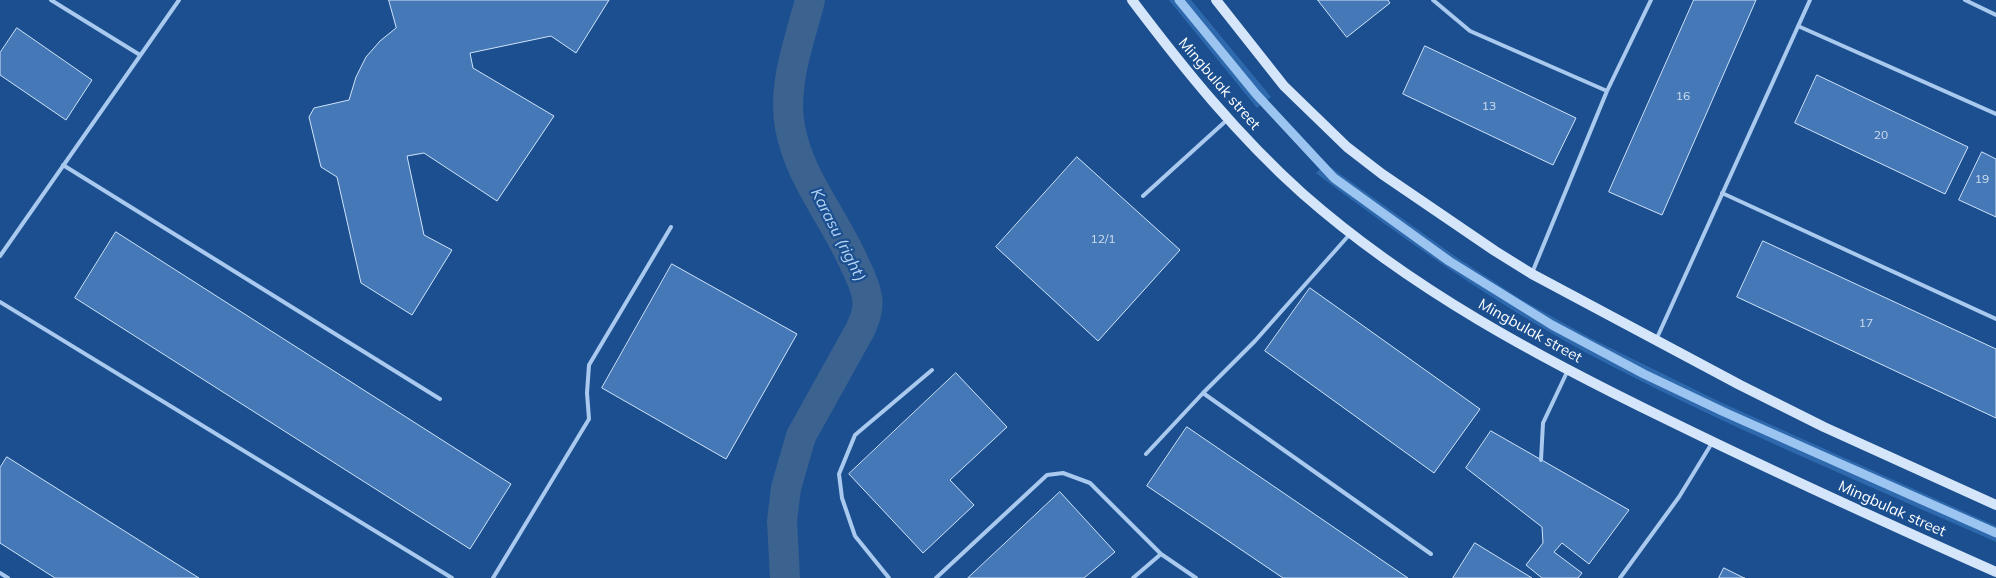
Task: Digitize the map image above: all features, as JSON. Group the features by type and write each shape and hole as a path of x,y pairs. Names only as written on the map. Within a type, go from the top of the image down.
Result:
{"main road":[{"name":"Mingbulak street","path":"1132,0 1171,51 1228,119 1304,195 1352,232 1457,307 1568,370 1713,442 1806,487 1996,572"},
{"path":"1216,0 1284,86 1346,146 1457,227 1532,274 1740,386 1824,427 1996,505"}],"lane":[{"path":"51,0 140,55"},
{"path":"0,256 179,0"},
{"path":"1433,0 1470,31 1608,91"},
{"path":"1532,274 1608,91 1651,0"},
{"path":"1656,341 1810,0"},
{"path":"1965,0 1996,14"},
{"path":"1798,26 1996,114"},
{"path":"1143,196 1228,119"},
{"path":"63,165 440,399"},
{"path":"1722,192 1996,319"},
{"path":"493,578 589,419 587,392 589,365 671,227"},
{"path":"1146,454 1255,341 1352,232"},
{"path":"0,302 452,578"},
{"path":"889,578 855,536 842,498 838,474 855,435 932,370"},
{"path":"1541,460 1543,423 1568,370"},
{"path":"1203,393 1431,554"},
{"path":"1620,578 1679,497 1713,442"},
{"path":"936,578 1047,475 1063,473 1090,483 1162,554 1196,578"},
{"path":"1134,578 1162,554"},
{"path":"0,573 8,578"}],"shaded area":[{"path":"1169,0 1191,0 1271,97 1257,108"},
{"path":"1326,164 1456,257 1522,300 1592,339 1718,401 1996,526 1996,542 1737,427 1585,352 1515,312 1447,268 1381,221 1316,173"}],"building":[{"path":"389,0 609,0 576,53 551,36 470,53 473,68 554,116 497,201 424,153 407,156 424,235 452,250 412,315 361,283 337,177 321,167 309,117 314,108 349,100 356,77 366,57 380,41 396,28"},
{"path":"1318,0 1388,0 1390,3 1347,37"},
{"path":"1694,0 1756,0 1662,215 1609,192"},
{"path":"17,28 92,80 66,120 0,75 0,53"},
{"path":"1425,46 1576,118 1553,165 1403,94"},
{"path":"1817,75 1968,147 1945,194 1795,123"},
{"path":"1982,152 1996,159 1996,217 1959,200"},
{"path":"1077,157 1180,250 1098,341 996,247"},
{"path":"116,232 511,484 470,549 75,298"},
{"path":"1763,241 1996,349 1996,418 1737,297"},
{"path":"672,264 797,334 726,459 602,388"},
{"path":"1310,288 1480,409 1434,473 1265,351"},
{"path":"956,373 1007,427 950,480 974,505 923,553 849,474"},
{"path":"1187,427 1408,578 1283,578 1147,486"},
{"path":"1491,431 1629,510 1589,564 1562,543 1554,552 1582,573 1578,578 1542,578 1526,565 1543,543 1542,527 1466,468"},
{"path":"7,457 199,578 55,578 0,543 0,468"},
{"path":"1060,492 1115,552 1084,578 968,578"},
{"path":"1475,543 1532,578 1453,578"},
{"path":"1724,568 1744,578 1719,578"}],"waterway":[{"name":"Karasu (right)","path":"785,578 782,521 786,488 801,436 860,330 867,306 864,284 847,248 809,181 795,146 790,127 788,111 790,79 810,0"},
{"path":"1179,0 1256,94 1334,178 1449,261 1552,325 1644,374 1724,412 1996,533"}]}
